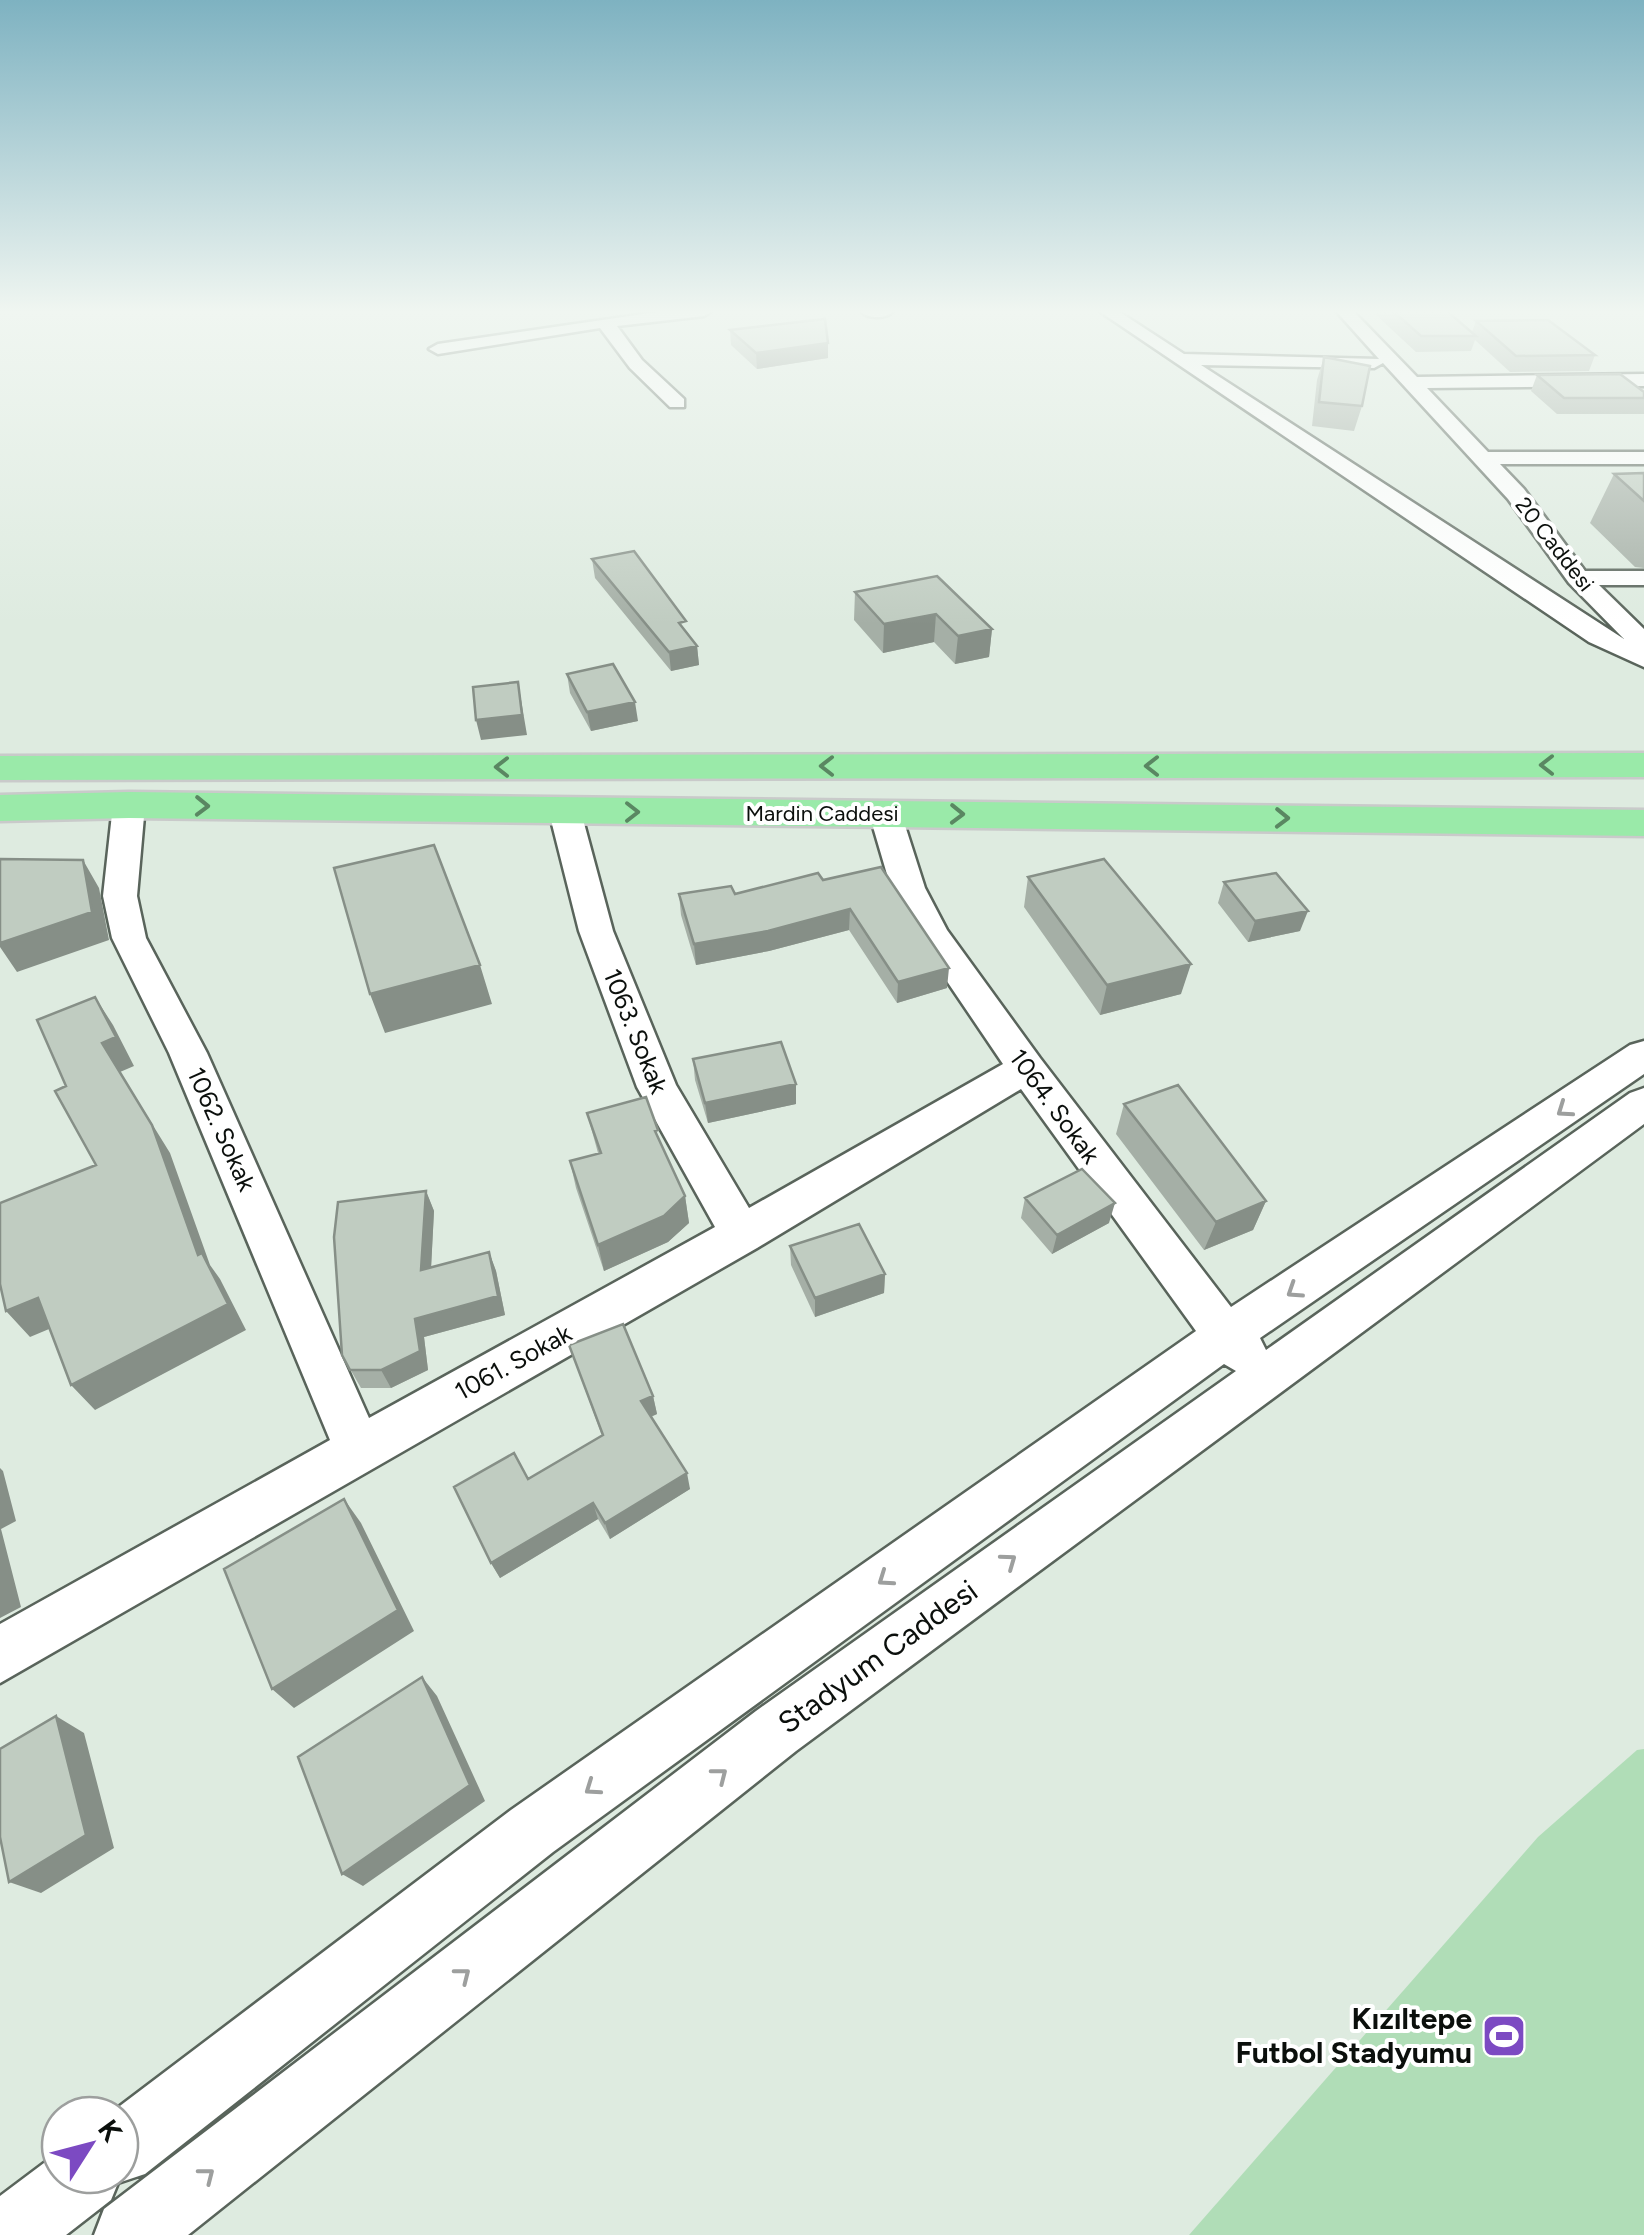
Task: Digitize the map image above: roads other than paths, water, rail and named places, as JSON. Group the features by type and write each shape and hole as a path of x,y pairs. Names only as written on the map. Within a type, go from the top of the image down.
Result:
{"highway":[{"name":"Mardin Caddesi","path":"0,768 1644,765"},
{"name":"Mardin Caddesi","path":"0,808 129,805 1644,823"}],"street":[{"path":"1263,415 1598,636 1644,660"},
{"name":"20 Caddesi","path":"1442,415 1516,494 1578,578 1644,644"},
{"path":"1482,458 1644,458"},
{"path":"1578,578 1644,578"},
{"name":"1062. Sokak","path":"129,805 120,896 130,938 188,1053 358,1449"},
{"name":"1063. Sokak","path":"564,812 596,931 657,1087 742,1235"},
{"name":"1064. Sokak","path":"885,813 908,888 932,934 1026,1068 1226,1336 1266,1374"},
{"path":"140,2134 532,1831 1226,1336 1644,1055"},
{"name":"1061. Sokak","path":"0,1655 742,1235 1026,1068"},
{"name":"Stadyum Caddesi","path":"130,2235 776,1731 1644,1103"},
{"path":"8,2235 60,2195"}],"place":[{"name":"Kızıltepe Futbol Stadyumu","path":"1504,2036"}]}
